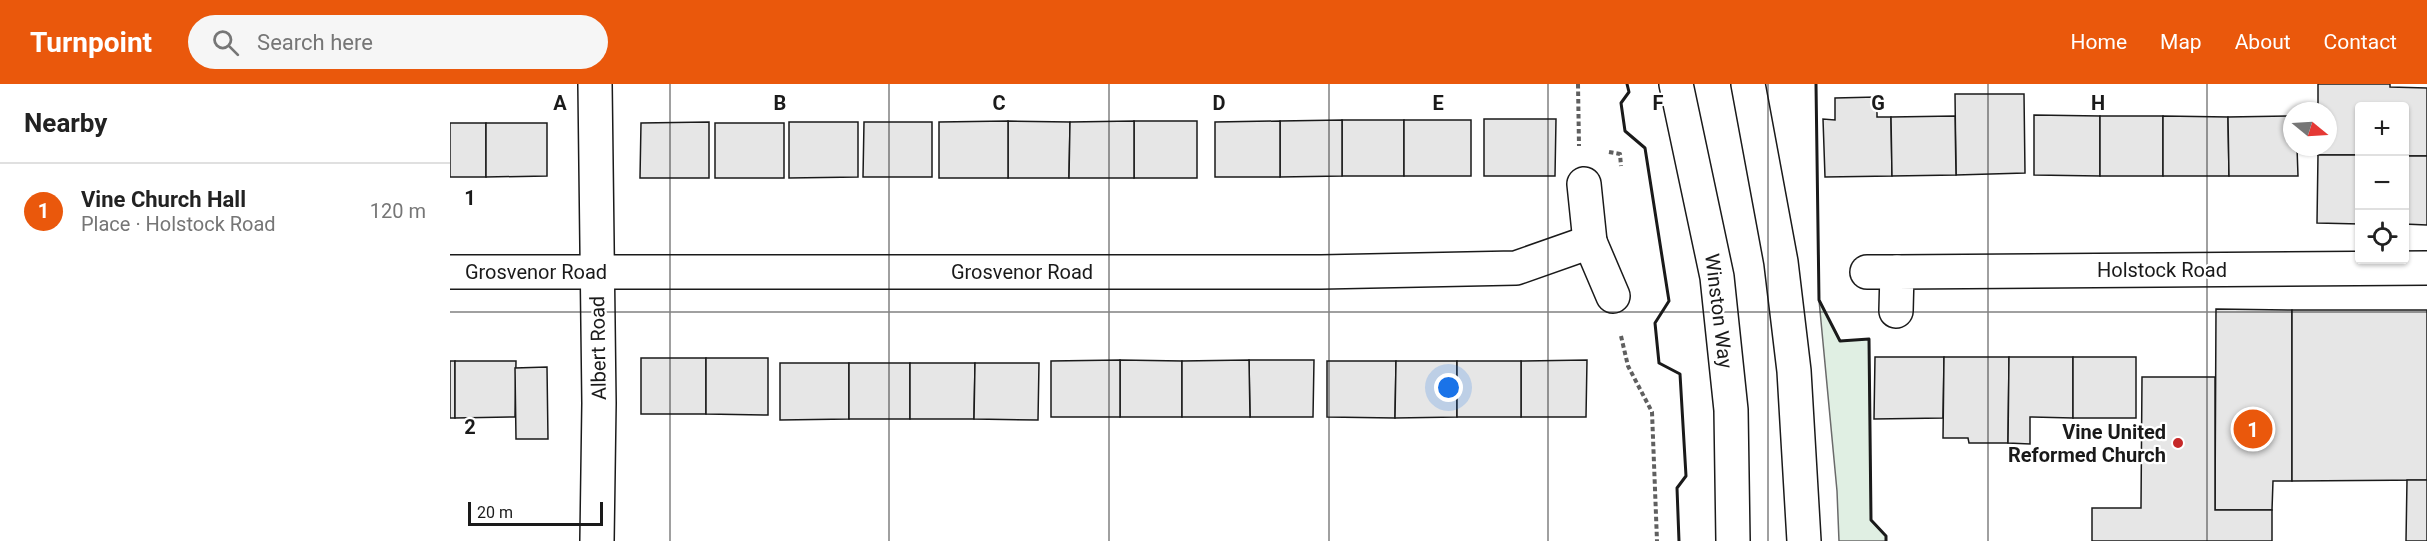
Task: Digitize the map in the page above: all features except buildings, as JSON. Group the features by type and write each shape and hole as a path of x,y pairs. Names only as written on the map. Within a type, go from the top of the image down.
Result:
{"street":[{"name":"Albert Road","path":"595,84 599,403 597,541"},
{"name":"Winston Way","path":"1676,84 1717,277 1731,410 1733,541"},
{"path":"1748,84 1781,262 1794,371 1804,541"},
{"path":"1584,184 1590,242 1613,296"},
{"name":"Grosvenor Road","path":"450,272 1321,272 1516,268 1590,242"},
{"name":"Holstock Road","path":"1896,311 1882,272 2427,268"}],"green space":[{"path":"1819,300 1840,341 1869,339 1871,520 1886,536 1886,541 1839,541 1837,491"}],"wall":[{"path":"1627,84 1629,92 1621,103 1625,131 1645,148 1669,301 1655,323 1659,363 1680,374 1686,476 1677,488 1679,541"},
{"path":"1816,84 1819,300 1840,341 1869,339 1871,520 1886,536 1886,541"}],"place":[{"name":"Vine Church Hall","path":"2253,429"},
{"name":"Vine United Reformed Church","path":"2178,443"}]}
